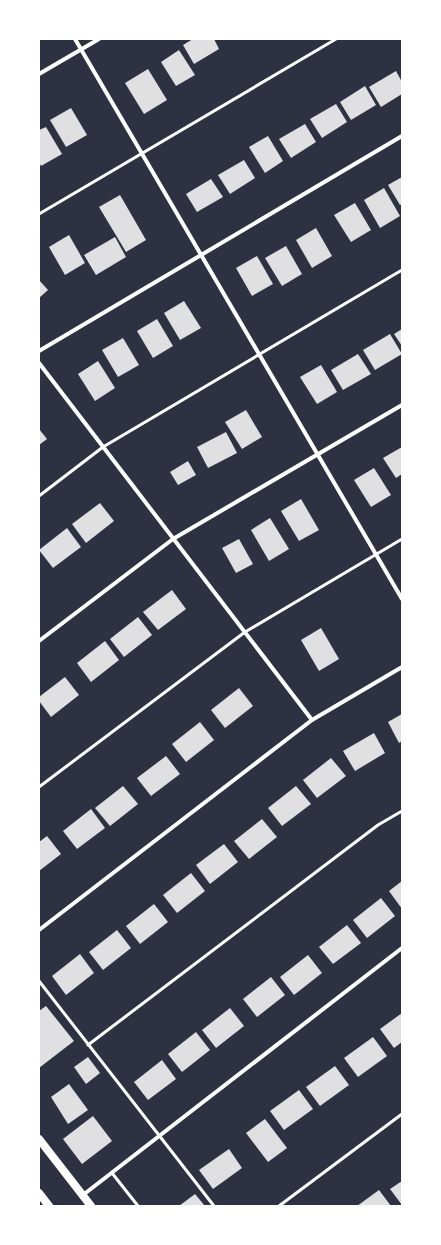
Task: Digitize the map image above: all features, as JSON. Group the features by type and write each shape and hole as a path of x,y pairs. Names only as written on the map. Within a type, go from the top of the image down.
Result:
{"main road":[{"path":"39,1139 91,1206"},
{"path":"40,1194 40,1206"},
{"path":"40,1194 49,1206"}],"street":[{"path":"75,39 402,599"},
{"path":"39,74 99,39"},
{"path":"39,351 402,136"},
{"path":"39,363 312,720"},
{"path":"39,641 173,539 402,405"},
{"path":"39,930 312,720 402,667"},
{"path":"83,1196 402,948"}],"lane":[{"path":"39,214 336,39"},
{"path":"39,496 103,447 402,270"},
{"path":"39,787 245,632 402,539"},
{"path":"88,1045 372,830 402,811"},
{"path":"39,981 214,1206"},
{"path":"279,1206 402,1114"},
{"path":"112,1173 138,1206"}],"building":[{"path":"193,39 214,39 219,49 194,64 183,45"},
{"path":"179,50 195,75 176,86 161,62"},
{"path":"148,69 167,100 144,114 125,83"},
{"path":"396,71 402,82 402,94 381,107 369,87"},
{"path":"365,86 376,105 351,120 340,102"},
{"path":"336,104 347,122 322,138 310,119"},
{"path":"71,108 87,135 66,147 50,120"},
{"path":"305,124 316,142 291,158 279,139"},
{"path":"46,127 62,154 41,166 39,162 39,130"},
{"path":"268,136 283,161 265,173 249,147"},
{"path":"244,160 255,178 230,194 218,175"},
{"path":"402,177 402,204 400,205 388,185"},
{"path":"211,179 223,197 197,212 186,194"},
{"path":"384,188 400,216 380,228 364,200"},
{"path":"120,195 146,240 126,252 99,207"},
{"path":"355,203 371,230 351,242 334,215"},
{"path":"316,228 332,256 312,268 296,240"},
{"path":"69,235 85,263 65,275 49,247"},
{"path":"115,237 126,257 96,275 84,255"},
{"path":"286,246 302,274 282,286 265,258"},
{"path":"257,256 273,284 252,296 236,268"},
{"path":"39,280 48,290 39,298"},
{"path":"184,301 201,328 180,340 164,313"},
{"path":"157,319 173,346 153,358 137,331"},
{"path":"402,329 402,346 394,334"},
{"path":"390,334 402,354 375,370 363,350"},
{"path":"123,338 139,365 118,377 102,350"},
{"path":"358,354 371,374 343,390 331,370"},
{"path":"98,361 115,388 95,401 78,374"},
{"path":"321,365 337,392 317,404 300,377"},
{"path":"246,410 262,437 242,449 225,422"},
{"path":"39,429 47,439 39,445"},
{"path":"226,432 237,453 208,468 197,447"},
{"path":"402,447 402,474 396,478 383,458"},
{"path":"188,461 196,475 178,485 170,472"},
{"path":"374,468 391,495 371,507 354,480"},
{"path":"301,499 319,530 299,541 281,511"},
{"path":"100,503 114,521 86,543 72,524"},
{"path":"270,518 289,549 269,561 251,530"},
{"path":"67,528 81,547 53,568 39,550"},
{"path":"239,539 253,564 236,573 222,548"},
{"path":"172,590 186,609 158,630 143,612"},
{"path":"138,617 152,635 124,657 110,639"},
{"path":"321,628 339,659 319,671 301,640"},
{"path":"105,641 119,660 91,682 77,663"},
{"path":"65,677 79,695 51,717 39,701 39,697"},
{"path":"239,688 253,706 225,728 211,710"},
{"path":"402,714 402,741 399,743 388,722"},
{"path":"200,722 214,740 186,762 172,744"},
{"path":"374,733 385,753 355,771 343,751"},
{"path":"166,756 180,774 151,796 137,778"},
{"path":"331,758 346,776 317,798 303,780"},
{"path":"123,786 138,804 110,826 95,808"},
{"path":"296,786 311,804 282,826 268,808"},
{"path":"91,809 105,828 77,849 63,831"},
{"path":"262,819 277,837 249,859 234,841"},
{"path":"47,836 61,854 39,871 39,842"},
{"path":"224,844 238,862 210,884 196,865"},
{"path":"191,873 205,891 177,913 163,895"},
{"path":"402,881 402,909 389,891"},
{"path":"381,898 395,916 367,938 353,920"},
{"path":"154,904 168,922 140,944 126,926"},
{"path":"347,925 361,943 333,964 319,947"},
{"path":"117,930 131,948 103,970 89,952"},
{"path":"80,954 94,973 66,995 52,976"},
{"path":"308,955 322,973 294,995 280,977"},
{"path":"271,977 285,995 257,1017 243,999"},
{"path":"46,1006 74,1041 39,1068 39,1011"},
{"path":"230,1008 244,1026 216,1048 202,1030"},
{"path":"402,1013 402,1042 394,1048 380,1029"},
{"path":"196,1032 210,1050 182,1072 168,1054"},
{"path":"373,1037 387,1056 358,1077 344,1058"},
{"path":"88,1057 100,1073 86,1084 74,1067"},
{"path":"162,1060 176,1079 148,1100 134,1082"},
{"path":"335,1066 349,1085 320,1106 306,1087"},
{"path":"69,1084 88,1110 68,1124 51,1097"},
{"path":"299,1090 313,1109 284,1130 270,1111"},
{"path":"93,1116 112,1141 82,1164 63,1139"},
{"path":"265,1119 287,1148 268,1162 246,1133"},
{"path":"229,1149 242,1168 213,1189 199,1170"},
{"path":"402,1181 402,1205 390,1189"},
{"path":"379,1190 391,1206 357,1206"},
{"path":"195,1194 205,1206 179,1206"}]}
